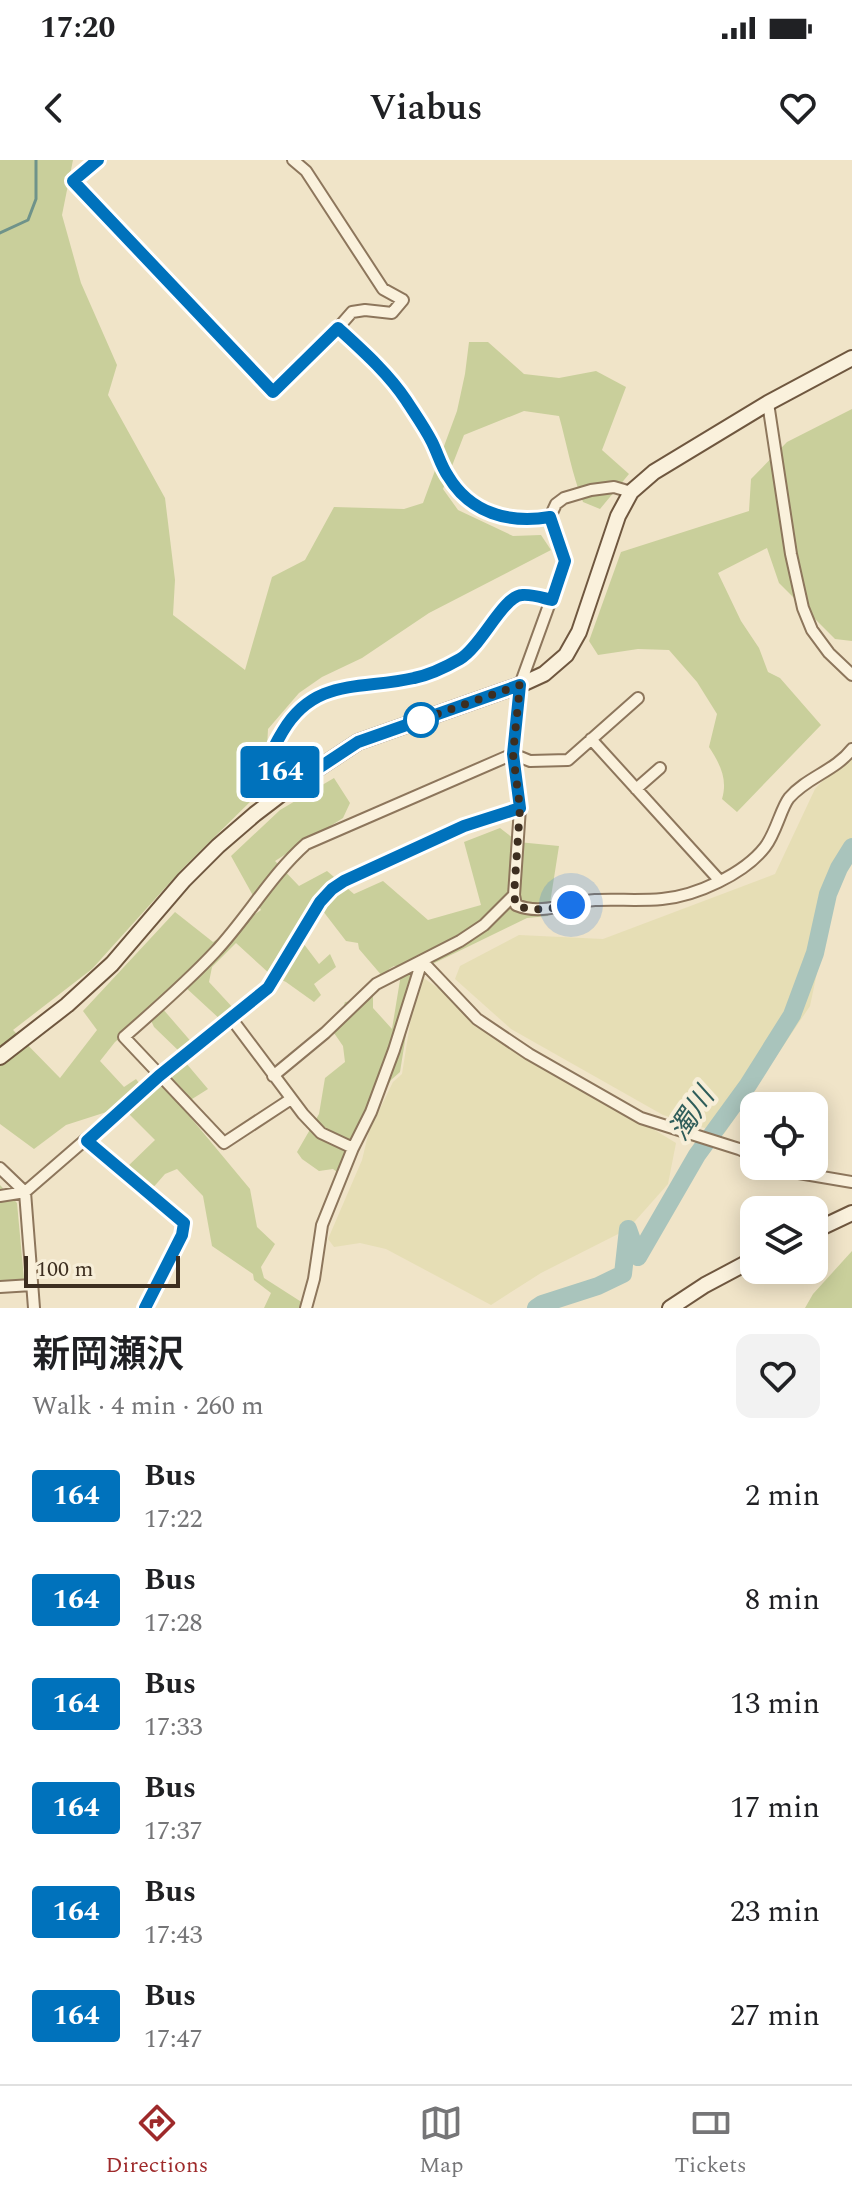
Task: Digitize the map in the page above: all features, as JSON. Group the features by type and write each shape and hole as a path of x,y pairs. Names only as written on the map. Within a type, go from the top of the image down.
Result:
{"street":[{"path":"98,160 73,181 273,392 352,312 392,313 403,300 383,289 306,171 293,160"},
{"path":"338,328 375,362 404,397 432,441 453,485 469,501 482,511 511,519 550,517"},
{"path":"0,1057 67,1005 112,964 157,910 210,855 293,785 358,742 544,674 566,655 579,632 618,516 631,492 654,472 768,403 852,358"},
{"path":"768,403 791,554 803,608 812,630 829,653 852,675"},
{"path":"631,492 614,487 564,498 556,504 550,517 565,561 520,685 513,754 520,808 514,895 516,905 549,909 592,900 664,899 720,881 744,867 765,848 775,832 787,800 844,760 852,749"},
{"path":"293,785 273,765 272,751 289,722 312,699 349,686 414,678 437,669 461,659 476,646 495,617 515,596 524,594 552,600"},
{"path":"291,1099 224,1143 124,1037 215,952 288,860 306,844 513,754 530,761 568,760 638,698"},
{"path":"591,739 720,881"},
{"path":"636,789 660,768"},
{"path":"0,1196 25,1192 159,1076 268,988 320,902 332,889 464,826 520,808"},
{"path":"273,1076 325,1033 376,984 460,941 484,925 514,895"},
{"path":"422,961 477,1019 502,1037 641,1118 740,1149"},
{"path":"306,1308 322,1225 371,1112 422,961"},
{"path":"231,1018 273,1076 321,1133 353,1148"},
{"path":"87,1141 184,1223 182,1235 145,1308"},
{"path":"0,1168 25,1192 34,1308"},
{"path":"828,1178 852,1182"},
{"path":"828,1224 852,1213"},
{"path":"670,1308 740,1266"},
{"path":"0,1287 32,1285"}],"shaded area":[{"path":"852,750 852,845 843,848 810,1006 752,1092 740,1092 740,1110 724,1134 663,1115 511,1029 455,979 460,966 519,935 603,939 775,874 815,789"},
{"path":"418,974 540,1060 676,1143 668,1184 628,1229 541,1273 491,1305 386,1249 360,1243 334,1247 328,1239 362,1160 369,1131 393,1082 402,1074"}],"green space":[{"path":"0,160 73,160 62,215 81,283 117,365 108,395 165,498 175,580 173,615 245,670 272,577 305,560 334,507 404,509 423,503 457,411 469,342 488,342 524,374 559,378 596,371 626,387 602,450 629,474 600,509 583,502 559,416 524,411 464,435 443,489 458,510 513,536 541,535 551,550 429,613 362,658 322,677 299,693 268,729 265,787 183,868 92,969 13,1030 60,1078 97,1030 83,1011 175,912 213,942 261,910 231,856 280,810 334,778 350,803 343,818 275,861 299,886 327,871 354,894 383,881 428,920 481,905 464,842 500,828 518,842 559,846 548,916 527,918 416,972 400,1072 353,1134 354,1161 345,1178 333,1169 319,1171 297,1152 319,1114 325,1078 345,1062 343,1046 334,1033 345,1002 364,1000 373,990 373,1008 392,1029 402,968 394,966 389,969 386,978 383,977 359,949 358,943 346,941 316,902 297,935 319,964 330,954 336,967 314,984 321,995 314,1002 271,975 236,943 212,967 209,982 235,1010 222,1021 184,986 162,1008 194,1045 182,1054 154,1027 148,1014 115,1042 100,1061 124,1087 136,1079 142,1087 157,1083 186,1063 208,1089 181,1106 250,1189 257,1227 275,1244 261,1267 264,1278 303,1303 301,1308 264,1308 271,1293 254,1280 253,1274 212,1246 203,1196 177,1169 165,1174 151,1190 126,1168 155,1140 122,1107 66,1125 34,1149 0,1124"},
{"path":"852,409 852,641 835,639 779,583 767,548 718,573 741,621 759,648 768,672 780,678 821,725 737,812 722,799 722,772 709,747 717,714 697,682 669,650 638,649 598,655 589,641 621,552 749,511 751,479 787,442"},
{"path":"0,1185 17,1203 24,1279 0,1288"},
{"path":"852,1251 852,1308 805,1308 822,1284 828,1284 828,1277"}],"waterway":[{"path":"0,233 28,220 36,199 36,160"},
{"name":"濁川","path":"536,1308 623,1274 628,1229 638,1257 697,1155 748,1085 792,1015 815,953 828,894 852,847"}],"bus line":[{"name":"164","path":"98,160 73,181 273,392 338,328 375,362 404,397 432,441 453,485 482,511 511,519 550,517 565,561 552,600 524,594 515,596 495,617 476,646 461,659 437,669 414,678 349,686 320,694 289,722 272,751 273,765 293,785 358,742 520,685 513,754 520,808 464,826 332,889 320,902 268,988 159,1076 87,1141 184,1223 182,1235 145,1308"}],"route":[{"path":"421,720 409,724 520,685 513,754 520,808 514,895 516,905 549,909 571,905"}]}
